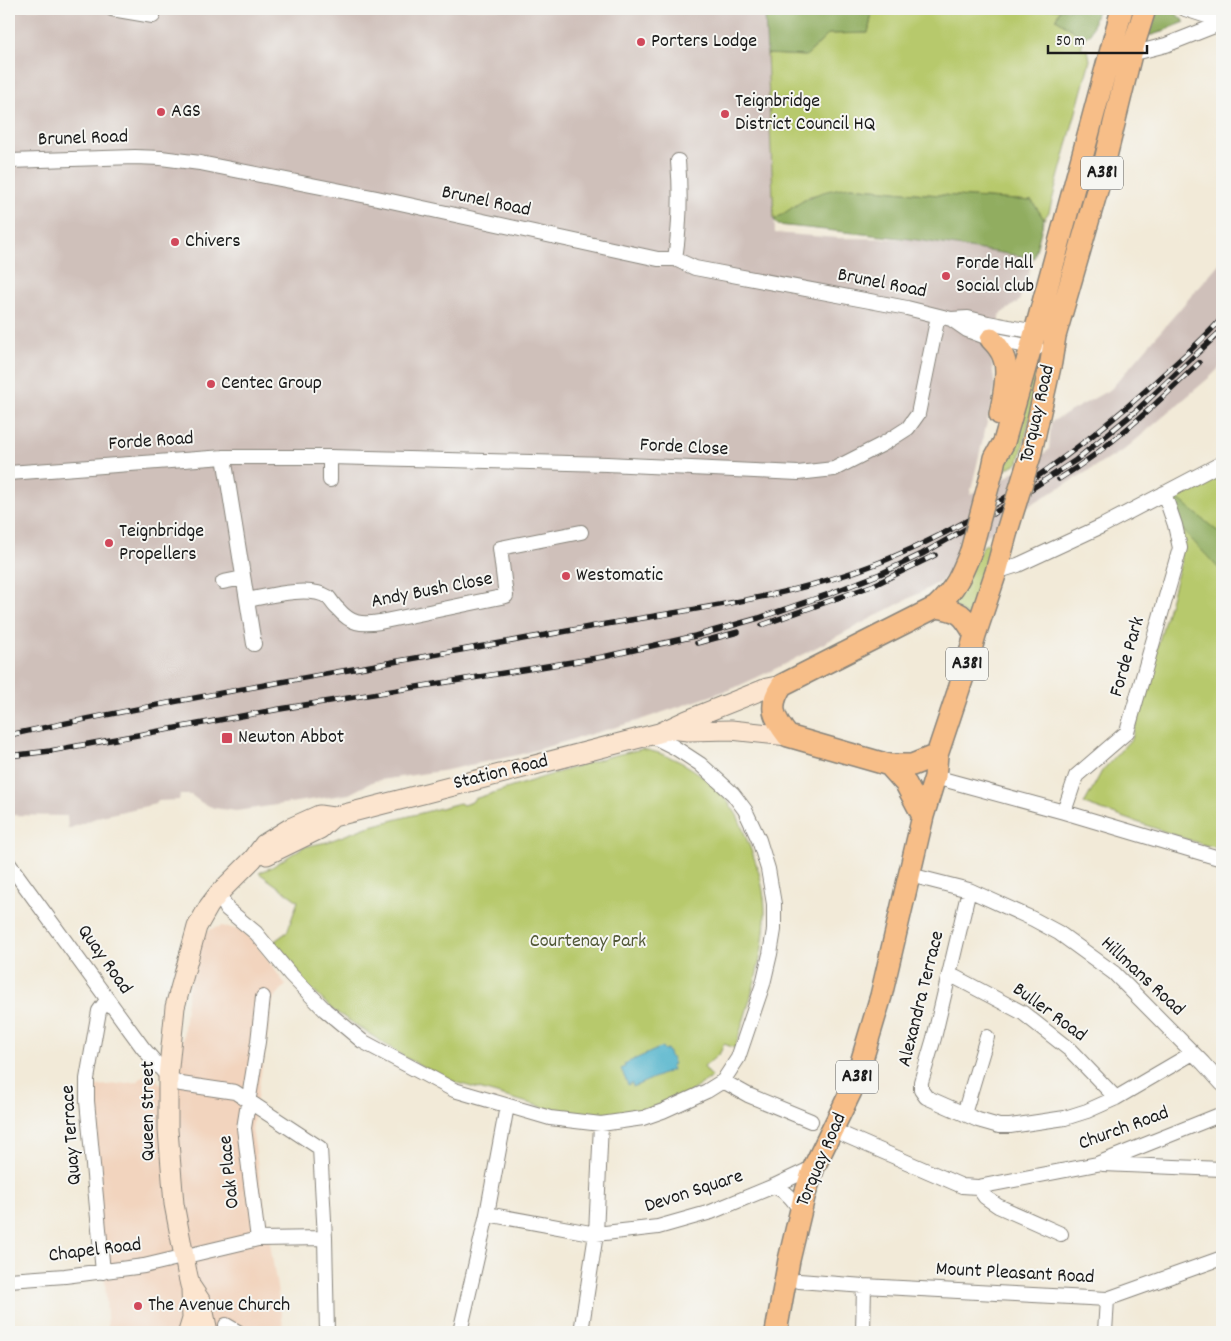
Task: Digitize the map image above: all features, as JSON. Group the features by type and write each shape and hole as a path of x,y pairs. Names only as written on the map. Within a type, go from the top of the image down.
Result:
{"main road":[{"name":"Torquay Road","path":"936,607 951,593 971,551 993,465 1004,442 1043,341 1102,173 1122,50 1122,9"},
{"name":"Torquay Road","path":"1122,50 1145,9"},
{"name":"A381","path":"992,339 1000,348 1005,360 1006,370 1003,399 994,436 993,465"},
{"name":"Torquay Road","path":"776,1332 800,1210 814,1167 855,1084 881,996 923,816 935,777 937,755 996,572 1030,456 1043,341"},
{"name":"A381","path":"936,607 953,610 966,618 975,635"},
{"name":"Station Road","path":"219,893 264,844 290,828 318,815 333,817 669,729 686,720 767,688 782,685 936,607"},
{"path":"782,685 774,697 773,708 778,723 788,736 889,765 912,765 937,755"},
{"name":"Station Road","path":"669,729 688,731 731,730 788,736"},
{"path":"889,765 906,784 923,816"},
{"name":"Queen Street","path":"208,1332 202,1303 190,1285 174,1204 168,1130 168,1077 175,1007 197,927 219,893"},
{"path":"188,1332 192,1319 190,1285"}],"street":[{"path":"112,9 153,16"},
{"path":"1185,9 1222,22"},
{"path":"1122,50 1166,45 1222,22"},
{"name":"Brunel Road","path":"9,161 160,158 271,176 658,259 675,259 695,268 907,308 944,318 967,330 992,339 1043,341"},
{"path":"675,259 680,203 678,161"},
{"name":"Brunel Road","path":"944,318 968,318 1043,341"},
{"name":"Forde Close","path":"297,458 330,457 607,464 798,473 834,469 883,444 908,428 918,414 944,318"},
{"path":"224,457 254,644"},
{"name":"Forde Road","path":"9,473 224,457 297,458"},
{"path":"330,457 330,480"},
{"path":"996,572 1018,565 1102,526 1222,463"},
{"name":"Forde Park","path":"1064,812 1076,776 1127,732 1180,548 1176,526 1164,493"},
{"name":"Andy Bush Close","path":"247,600 280,594 310,592 328,597 341,612 355,622 364,624 380,622 506,596 500,548 581,532"},
{"path":"223,582 243,578"},
{"path":"219,893 226,909 256,933 290,974 325,1010 362,1041 454,1090 550,1118 601,1124 644,1118 694,1098 723,1081 738,1058 763,984 774,930 774,904 768,869 759,840 744,810 733,794 700,764 681,751 650,735"},
{"path":"935,777 1064,812 1222,859"},
{"name":"Quay Road","path":"9,864 96,981 107,1000 143,1048 168,1077"},
{"name":"Hillmans Road","path":"910,875 969,890 1059,932 1114,972 1222,1084"},
{"name":"Alexandra Terrace","path":"969,890 922,1082 921,1090 926,1097 964,1114 999,1126 1065,1118 1116,1098 1193,1053"},
{"name":"Buller Road","path":"949,974 1024,1013 1070,1050 1116,1098"},
{"name":"Oak Place","path":"258,1239 244,1128 258,1042 263,997"},
{"name":"Quay Terrace","path":"103,1272 88,1110 87,1079 99,1011 107,1000"},
{"path":"964,1114 987,1037"},
{"path":"168,1077 181,1084 234,1092 320,1148 325,1238 327,1332"},
{"path":"723,1081 748,1095 811,1121"},
{"path":"460,1332 487,1214 507,1106"},
{"name":"Church Road","path":"832,1130 962,1186 978,1187 1097,1164 1222,1114"},
{"path":"581,1332 596,1234 601,1124"},
{"path":"1097,1164 1222,1169"},
{"name":"Devon Square","path":"487,1214 596,1234 658,1227 711,1212 814,1167"},
{"name":"Devon Square","path":"774,1186 790,1196 800,1210"},
{"path":"978,1187 985,1197 998,1206 1061,1234"},
{"path":"185,1256 258,1239 325,1238"},
{"name":"Chapel Road","path":"9,1280 103,1272 144,1266 185,1256"},
{"name":"Mount Pleasant Road","path":"799,1281 1107,1299 1222,1258"},
{"path":"863,1332 864,1286"},
{"path":"1105,1332 1107,1299"}],"shaded area":[{"path":"9,9 761,9 765,14 775,233 837,238 911,239 1034,258 1019,301 1000,315 990,350 995,388 970,494 1005,478 1049,450 1051,422 1111,389 1222,260 1222,365 1124,450 1023,509 1001,527 956,554 951,568 942,581 777,668 734,688 637,721 518,755 447,770 374,781 349,794 236,811 214,808 202,803 191,795 180,795 179,800 157,801 156,804 101,816 68,829 67,816 9,815"},
{"path":"222,926 240,930 255,943 286,985 273,999 252,1129 284,1332 108,1332 87,1087 137,1082 151,1069 159,1083 177,1095 188,990 204,934 211,929"}],"green space":[{"path":"761,9 887,9 872,13 868,33 829,34 806,56 767,54 765,14"},
{"path":"887,9 1060,9 1056,19 1084,38 1081,48 1088,50 1090,60 1049,212 1044,219 1032,201 851,187 810,196 774,220 767,54 806,56 829,34 868,33 872,13"},
{"path":"1060,9 1097,9 1091,33 1084,38 1056,19"},
{"path":"1156,9 1171,9 1185,22 1153,35 1148,35"},
{"path":"851,187 1032,201 1044,219 1034,258 911,239 778,225 774,220 793,207 818,194"},
{"path":"1043,363 1019,462 1003,471 1032,368"},
{"path":"1222,472 1222,849 1201,844 1084,804 1102,771 1132,738 1181,562 1173,506 1180,493"},
{"path":"1176,497 1222,535 1222,572 1179,526"},
{"path":"998,538 973,620 952,605 983,546"},
{"name":"Courtenay Park","path":"642,749 657,752 698,772 730,804 738,817 756,863 764,900 765,919 761,952 754,984 735,1048 724,1044 720,1053 704,1067 712,1077 687,1094 644,1110 619,1114 576,1114 546,1108 454,1082 406,1058 333,1010 307,985 272,943 287,932 298,901 259,873 303,847 327,842 367,827 460,803 463,805 472,802 474,799 607,757"}],"water":[{"path":"662,1047 664,1050 667,1049 674,1064 671,1066 672,1070 633,1087 632,1083 628,1085 621,1069 625,1067 624,1064"}],"railway":[{"path":"9,735 291,680 732,603 772,595 850,573 926,542 999,502 1069,454 1102,428 1195,346 1222,318"},
{"path":"9,756 50,751 280,709 603,657 695,636 759,618 829,594 880,574 922,554 994,513 1076,460 1136,411 1222,330"},
{"path":"1059,479 1115,439 1199,363"},
{"path":"762,625 874,585 935,555"},
{"path":"697,643 738,632"}],"place":[{"name":"Porters Lodge","path":"641,42"},
{"name":"AGS","path":"161,112"},
{"name":"Teignbridge District Council HQ","path":"725,114"},
{"name":"Chivers","path":"175,242"},
{"name":"Forde Hall Social club","path":"946,276"},
{"name":"Centec Group","path":"211,384"},
{"name":"Teignbridge Propellers","path":"109,543"},
{"name":"Westomatic","path":"566,576"},
{"name":"Newton Abbot","path":"227,738"},
{"name":"The Avenue Church","path":"138,1306"}]}
